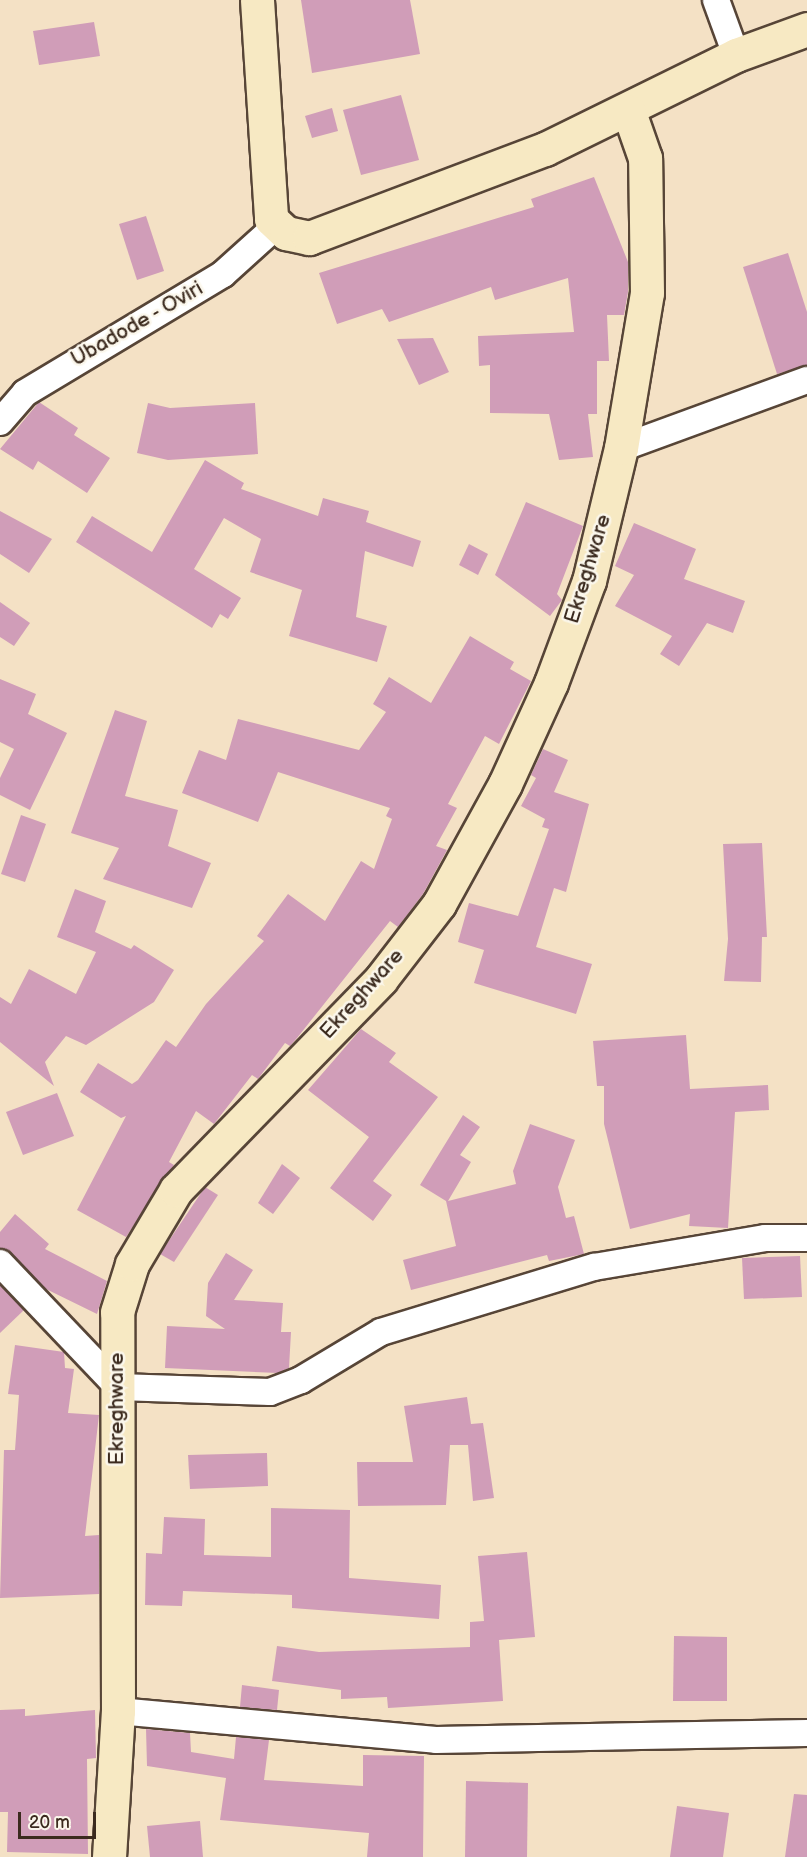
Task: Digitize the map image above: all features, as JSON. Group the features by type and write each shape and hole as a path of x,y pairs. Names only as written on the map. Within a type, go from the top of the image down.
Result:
{"street":[{"path":"257,0 269,209 275,227 309,238 545,149 629,112 736,55 807,29"},
{"path":"716,0 736,55"},
{"name":"Ekreghware","path":"109,1857 118,1711 117,1312 152,1224 176,1190 381,979 439,904 505,784 588,581 621,448 647,293 650,236 645,158 629,112"},
{"name":"Ubadode - Oviri","path":"0,422 25,393 74,358 223,274 275,227"},
{"path":"621,448 758,403 807,380"},
{"path":"0,1263 118,1387 270,1392 301,1380 381,1332 594,1267 765,1238 807,1238"},
{"path":"118,1711 436,1740 807,1733"}],"building":[{"path":"301,0 410,0 420,54 312,73"},
{"path":"94,22 100,56 39,65 33,31"},
{"path":"401,95 419,160 361,175 343,110"},
{"path":"332,108 338,131 312,138 305,116"},
{"path":"594,177 628,262 628,292 624,315 607,315 609,361 597,361 597,414 588,414 593,457 559,460 549,414 490,413 490,365 479,366 478,336 574,332 568,278 495,300 491,287 389,322 382,309 337,324 319,273 534,207 531,199"},
{"path":"146,216 164,271 137,280 119,224"},
{"path":"788,253 807,312 807,365 777,374 743,267"},
{"path":"433,338 449,372 419,385 397,339"},
{"path":"39,402 78,428 74,435 110,458 87,493 38,461 33,470 0,449"},
{"path":"148,403 170,408 255,403 258,454 168,460 137,453"},
{"path":"205,460 244,483 241,489 318,516 323,498 369,511 366,522 421,541 413,567 365,551 356,617 387,626 377,662 289,636 302,590 250,572 261,539 224,518 194,569 241,598 228,619 220,614 212,628 76,542 92,516 152,552"},
{"path":"526,502 583,526 557,594 562,600 550,616 495,575"},
{"path":"0,511 52,539 29,573 0,554"},
{"path":"634,523 696,549 684,579 745,601 733,633 707,623 679,666 660,654 672,636 615,606 634,575 615,566"},
{"path":"469,544 488,554 478,575 459,565"},
{"path":"0,602 30,623 14,646 0,637"},
{"path":"470,636 514,662 510,669 531,681 499,744 485,736 448,804 457,808 436,846 447,850 423,894 398,927 390,921 297,1038 290,1046 285,1043 258,1079 252,1075 214,1124 196,1111 169,1162 174,1165 126,1237 77,1210 126,1116 121,1118 80,1092 98,1063 132,1084 138,1080 166,1040 176,1047 206,1004 264,941 257,936 288,894 325,921 361,861 374,869 392,819 386,816 390,808 278,772 258,822 182,793 199,750 226,760 238,719 359,750 386,712 373,704 389,677 431,703"},
{"path":"0,679 36,694 28,714 67,733 30,810 0,795 0,778 14,749 0,742"},
{"path":"115,710 147,721 125,796 178,810 168,846 211,863 192,908 103,879 119,848 71,833"},
{"path":"543,749 568,760 554,792 589,804 566,892 554,888 536,947 592,964 576,1014 474,983 484,950 458,942 469,903 518,916 549,829 542,827 545,819 521,806 536,778 531,775"},
{"path":"21,815 46,824 25,882 1,874"},
{"path":"762,843 767,937 762,937 761,982 724,981 728,939 723,844"},
{"path":"75,889 106,901 95,932 131,949 134,945 174,970 154,1002 86,1045 66,1036 45,1062 54,1086 0,1042 0,997 11,1004 29,969 76,994 96,952 57,937"},
{"path":"361,1029 396,1053 389,1062 438,1097 373,1181 392,1195 373,1221 330,1188 369,1137 308,1090"},
{"path":"686,1035 690,1089 768,1085 769,1110 735,1112 728,1228 689,1226 690,1214 630,1229 604,1124 604,1086 597,1086 593,1041"},
{"path":"57,1093 74,1136 23,1155 6,1112"},
{"path":"463,1115 480,1127 460,1155 471,1162 448,1201 516,1184 513,1171 530,1124 575,1140 558,1187 566,1218 574,1216 584,1254 549,1261 547,1255 411,1290 403,1260 456,1246 446,1201 420,1185"},
{"path":"282,1164 300,1178 273,1214 258,1203"},
{"path":"205,1187 218,1195 174,1262 160,1254"},
{"path":"15,1214 49,1244 45,1249 107,1281 97,1314 46,1289 0,1248 0,1232"},
{"path":"226,1253 253,1270 234,1300 283,1303 281,1332 291,1332 289,1368 278,1373 165,1368 167,1326 225,1329 206,1316 208,1283"},
{"path":"800,1256 802,1297 744,1299 742,1258"},
{"path":"0,1285 24,1310 0,1333"},
{"path":"15,1345 64,1352 65,1368 74,1369 68,1413 99,1415 85,1536 99,1535 99,1594 0,1598 4,1450 15,1450 19,1395 8,1394"},
{"path":"467,1397 471,1424 483,1423 494,1498 473,1501 468,1445 450,1445 446,1505 358,1506 357,1462 413,1462 404,1406"},
{"path":"267,1453 268,1486 190,1489 188,1455"},
{"path":"271,1508 350,1510 349,1578 441,1585 439,1619 292,1608 292,1595 183,1591 182,1606 145,1605 146,1553 162,1554 164,1517 205,1519 204,1555 271,1557"},
{"path":"527,1552 535,1637 499,1640 503,1701 388,1708 387,1697 341,1699 341,1690 272,1681 277,1646 319,1652 470,1647 470,1622 484,1621 478,1556"},
{"path":"674,1636 727,1637 727,1701 673,1701"},
{"path":"242,1685 279,1690 277,1710 240,1707"},
{"path":"25,1709 25,1716 95,1710 96,1758 87,1759 88,1854 7,1852 8,1812 0,1812 0,1710"},
{"path":"146,1729 190,1733 191,1752 234,1759 236,1737 269,1740 264,1780 363,1786 363,1755 424,1756 423,1857 367,1857 369,1833 220,1820 226,1778 147,1766"},
{"path":"466,1781 528,1783 527,1857 465,1857"},
{"path":"794,1794 807,1795 807,1857 785,1857"},
{"path":"677,1806 729,1813 723,1857 670,1857"},
{"path":"200,1821 203,1857 150,1857 147,1826"}]}
